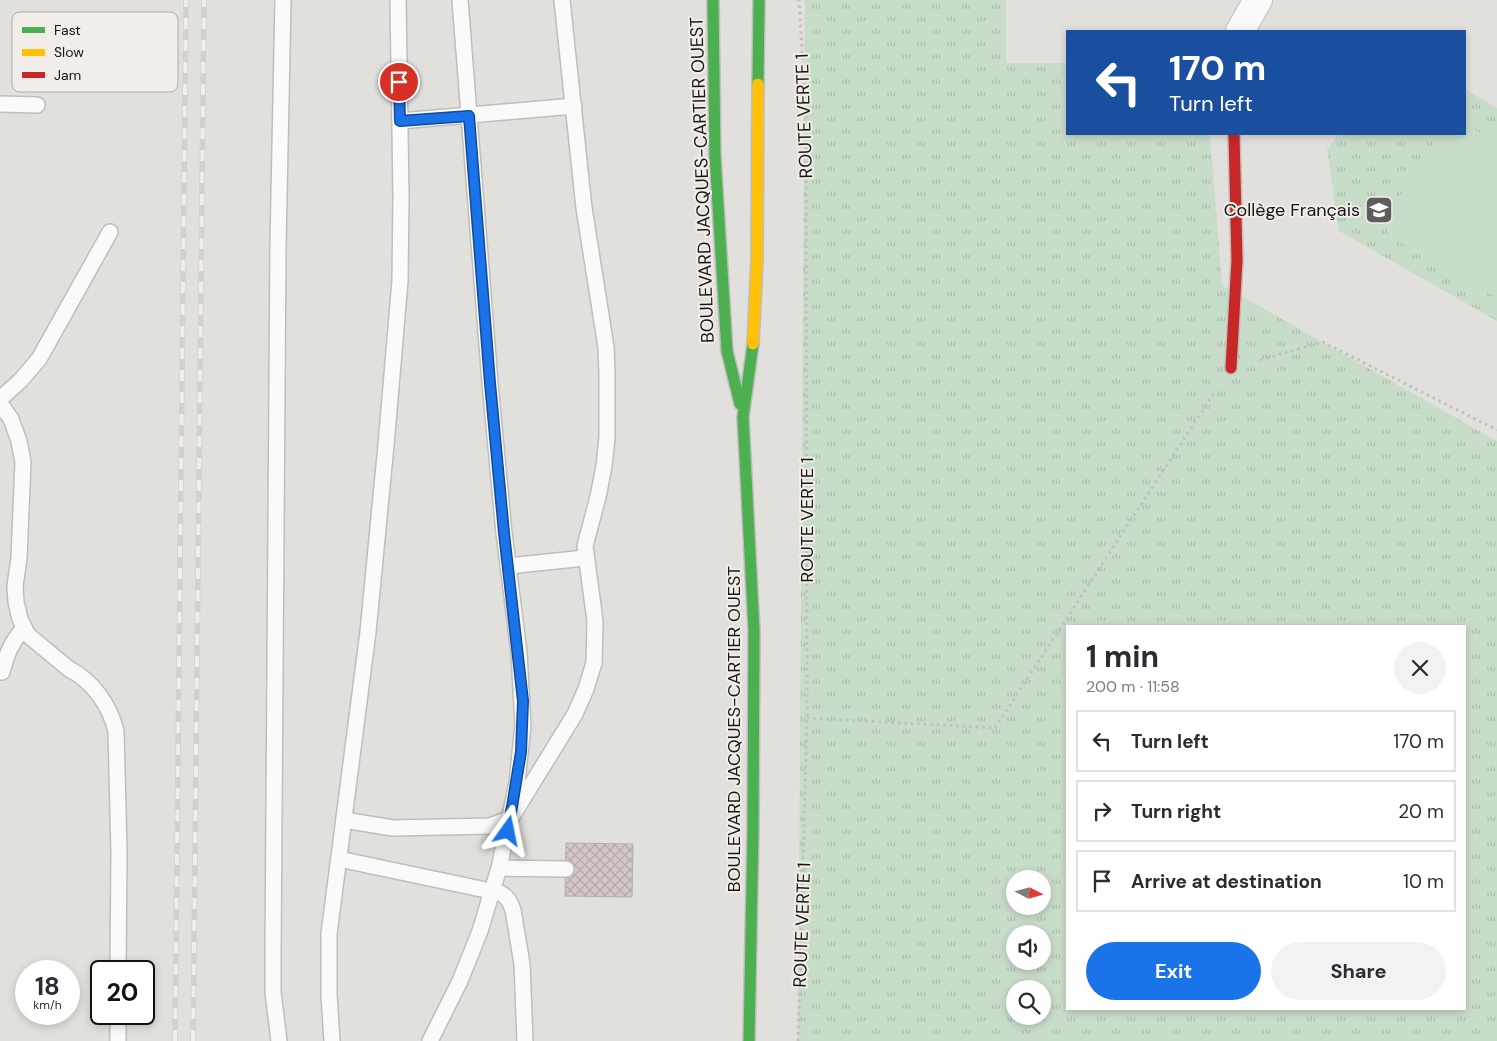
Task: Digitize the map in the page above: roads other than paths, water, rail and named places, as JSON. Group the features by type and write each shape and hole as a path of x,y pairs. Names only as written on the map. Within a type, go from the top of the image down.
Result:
{"main road":[{"name":"BOULEVARD JACQUES-CARTIER OUEST","path":"713,0 715,156 727,351 743,417 754,631 749,1041"},
{"name":"BOULEVARD JACQUES-CARTIER OUEST","path":"743,417 753,350 757,260 759,0"},
{"path":"1231,368 1237,260 1234,135"}],"street":[{"path":"1241,30 1258,0"}],"lane":[{"path":"278,1041 273,992 273,953 277,295 283,0"},
{"path":"332,1041 329,995 330,934 368,632 400,281 398,0"},
{"path":"430,1041 460,980 480,931 499,868 520,760 523,724 519,653 508,566 490,383 460,0"},
{"path":"344,820 393,828 490,826 510,818 575,714 591,672 596,641 585,546 598,498 604,466 607,437 606,347 584,208 562,0"},
{"path":"0,104 38,105"},
{"path":"400,121 574,106"},
{"path":"0,400 39,359 110,232"},
{"path":"0,404 12,418 23,462 19,558 15,586 20,619 28,635 90,685 98,694 113,717 116,731 118,960"},
{"path":"508,566 585,558"},
{"path":"2,672 7,653 24,628"},
{"path":"339,858 492,891 506,896 513,910 522,964 525,1041"},
{"path":"499,868 566,869"},
{"path":"118,1025 118,1041"}],"railway":[{"path":"175,1041 186,0"},
{"path":"193,1041 204,0"}],"place":[{"name":"Collège Français","path":"1379,210"}]}
